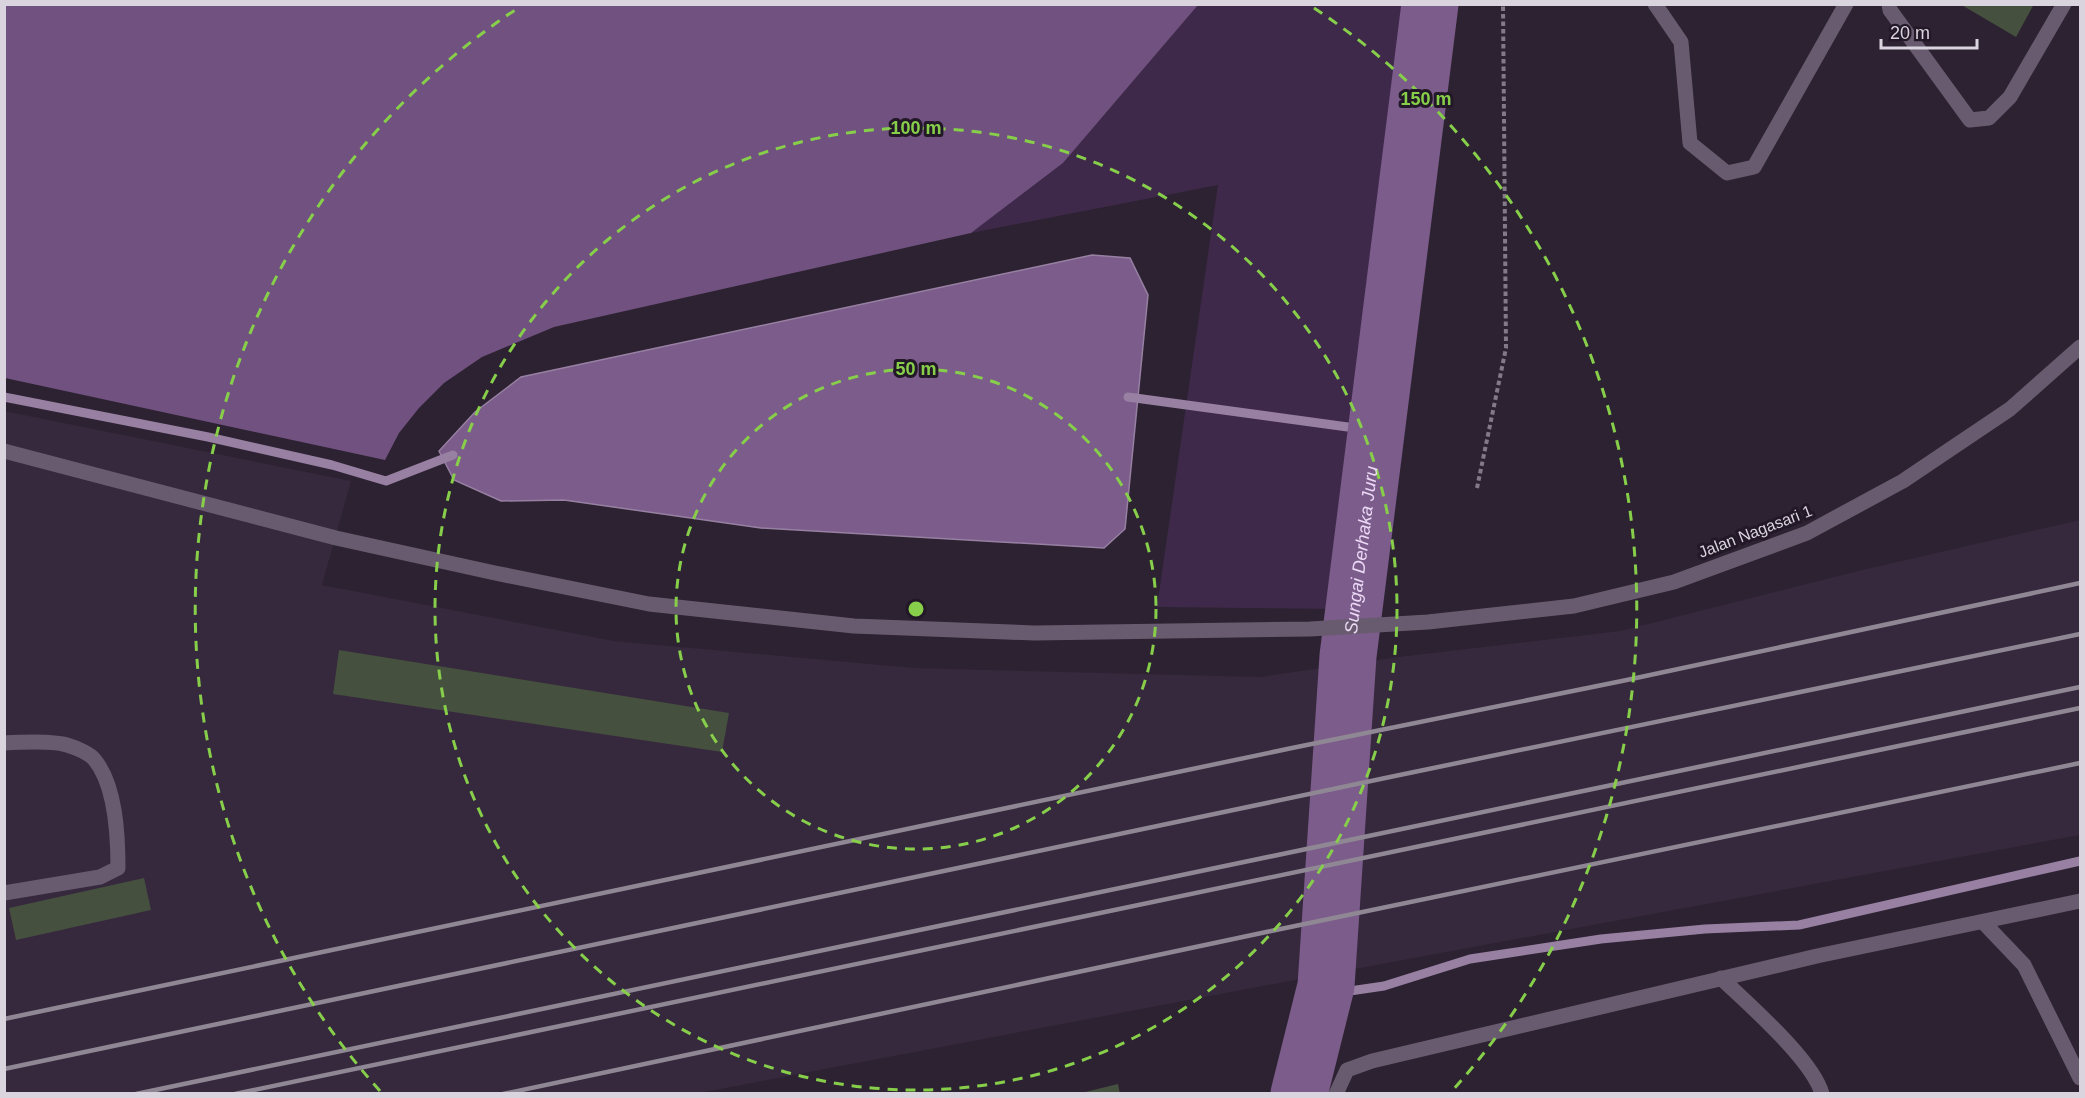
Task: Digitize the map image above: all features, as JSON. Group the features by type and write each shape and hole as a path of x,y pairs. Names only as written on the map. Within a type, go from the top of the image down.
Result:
{"street":[{"path":"1655,4 1681,42 1690,143 1727,173 1754,167 1846,4"},
{"path":"1889,4 1890,10 1970,120 1989,118 2010,97 2064,4"},
{"name":"Jalan Nagasari 1","path":"4,451 336,538 649,604 854,626 1034,633 1310,629 1428,622 1574,606 1674,582 1807,533 1903,482 2010,410 2080,347"},
{"path":"4,743 68,745 94,758 108,783 118,842 118,868 100,877 4,893"},
{"path":"1336,1094 1347,1070 1372,1061 1817,956 2080,900"},
{"path":"1983,922 2024,965 2080,1078"},
{"path":"1721,978 1799,1055 1820,1086 1822,1094"}],"path":[{"path":"1477,488 1506,348 1503,4"}],"shaded area":[{"path":"5,4 1198,5 1063,163 971,233 554,327 482,357 444,383 419,408 399,433 385,460 5,378"},
{"path":"1198,5 1416,5 1338,609 1157,607 1218,185 971,233 1063,163"},
{"path":"1092,255 1130,258 1148,295 1125,529 1104,548 761,528 564,500 501,501 454,480 439,451 475,412 521,377"},
{"path":"4,411 351,481 322,585 614,641 915,668 1260,677 1398,657 1620,631 1858,571 2080,520 2080,835 699,1093 5,1093"}],"building":[{"path":"1960,4 2034,4 2016,37"},
{"path":"339,650 729,713 722,752 333,694"},
{"path":"144,878 151,910 16,940 9,908"},
{"path":"1118,1084 1120,1094 1081,1094 1081,1093"}],"waterway":[{"name":"Sungai Derhaka Juru","path":"1299,1094 1326,986 1348,656 1430,4"},
{"path":"4,397 208,437 332,465 386,481 453,455"},
{"path":"1128,397 1377,431"},
{"path":"1326,986 1343,992 1384,986 1470,959 1601,939 1705,929 1799,925 2080,861"}],"railway":[{"path":"4,1019 2080,583"},
{"path":"4,1069 2080,634"},
{"path":"136,1094 2080,687"},
{"path":"235,1094 2080,708"},
{"path":"503,1094 2080,763"}]}
